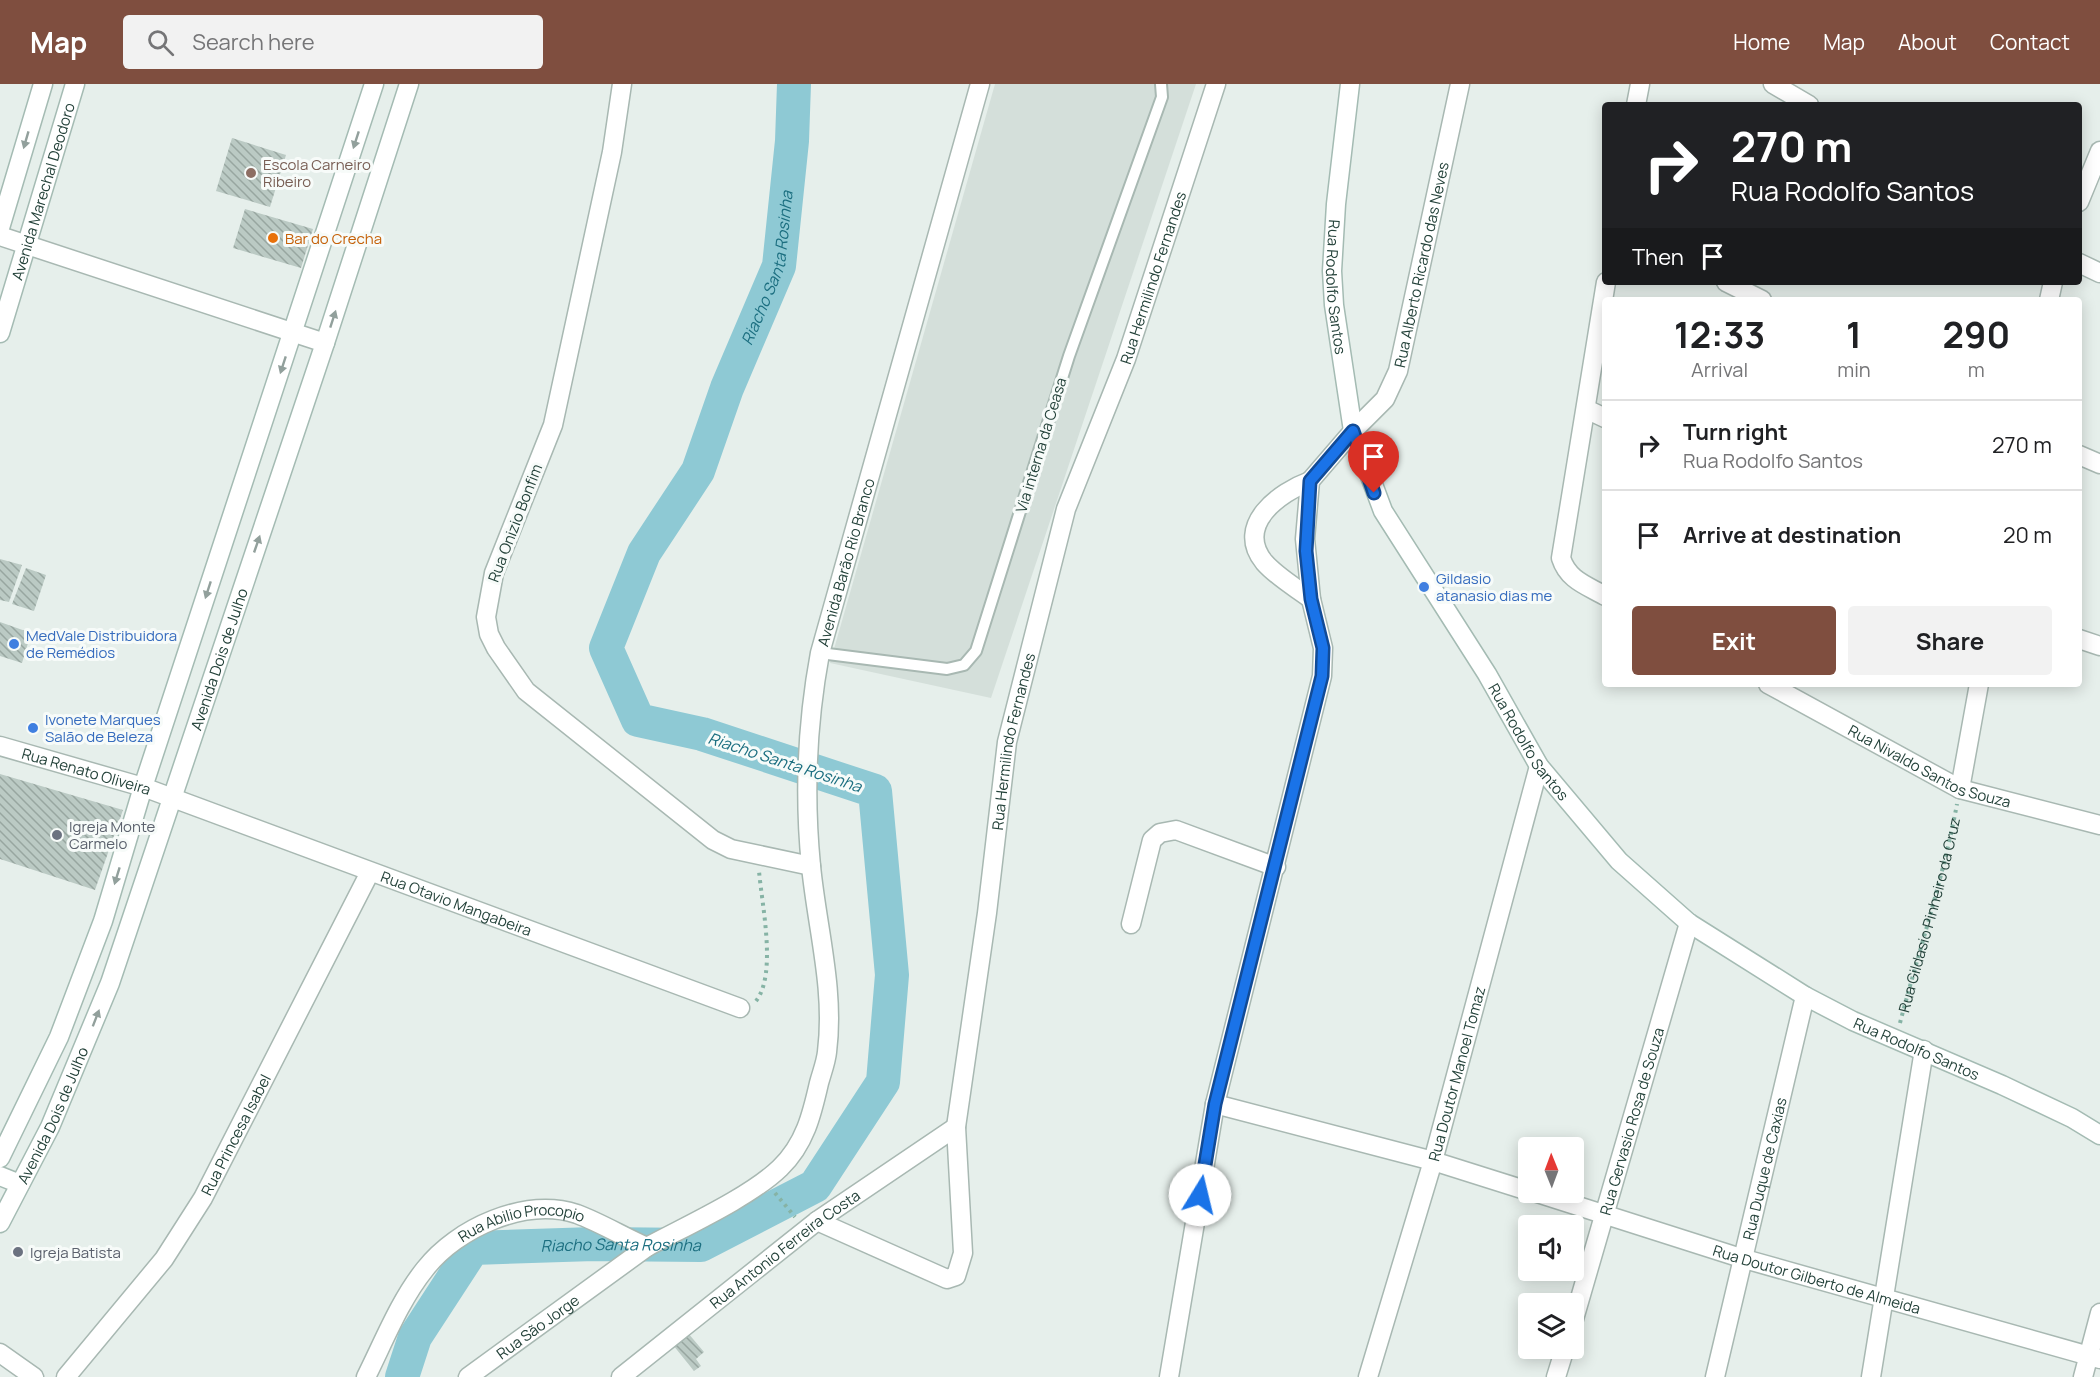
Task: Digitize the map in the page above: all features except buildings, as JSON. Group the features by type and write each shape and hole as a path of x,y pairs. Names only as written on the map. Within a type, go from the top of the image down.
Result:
{"street":[{"name":"Avenida Marechal Deodoro","path":"0,228 43,84"},
{"name":"Avenida Marechal Deodoro","path":"0,333 75,84"},
{"name":"Avenida Dois de Julho","path":"0,1158 59,1037 103,921 143,787 374,84"},
{"name":"Avenida Dois de Julho","path":"0,1223 50,1127 97,1015 325,343 409,84"},
{"name":"Rua Onizio Bonfim","path":"622,84 612,152 552,425 494,573 486,617 489,634 526,691 713,840 730,849 811,866"},
{"name":"Avenida Barão Rio Branco","path":"647,1247 758,1185 781,1167 800,1143 814,1111 827,1053 829,1009 826,967 811,866 808,769 812,697 820,653 980,84"},
{"name":"Rua Hermilindo Fernandes","path":"817,1221 936,1275 947,1279 956,1276 963,1253 956,1127 987,913 1007,742 1066,509 1130,348 1216,84"},
{"name":"Rua Rodolfo Santos","path":"1350,84 1336,204 1332,271 1334,304 1353,431 1374,493 1393,528 1487,674 1539,766 1619,861 1689,923 1805,996 1895,1039 2062,1113 2100,1136"},
{"name":"Rua Alberto Ricardo das Neves","path":"1310,481 1353,431 1385,399 1398,371 1460,84"},
{"path":"1637,102 1640,84"},
{"path":"1773,84 1793,89 1806,102"},
{"path":"2082,195 2100,151"},
{"path":"0,236 325,343"},
{"path":"2082,264 2100,273"},
{"path":"1732,285 1756,297"},
{"path":"1602,307 1561,558 1565,571 1572,578 1602,594"},
{"path":"1586,409 1602,417"},
{"path":"2082,456 2100,464"},
{"path":"1169,1377 1215,1104 1322,676 1323,648 1311,599 1305,538 1310,481 1287,489 1274,499 1262,513 1255,538 1263,560 1274,572 1311,599"},
{"path":"217,562 248,570"},
{"path":"2082,640 2100,646"},
{"name":"Rua Nivaldo Santos Souza","path":"1773,687 1960,789 2100,825"},
{"path":"1960,789 1978,687"},
{"name":"Rua Renato Oliveira","path":"0,746 143,787 172,798"},
{"name":"Rua Doutor Manoel Tomaz","path":"1368,1377 1433,1161 1539,766"},
{"name":"Rua Otavio Mangabeira","path":"172,798 740,1008"},
{"path":"1131,924 1152,840 1160,833 1176,830 1276,867"},
{"name":"Rua Princesa Isabel","path":"66,1377 164,1259 203,1198 370,872"},
{"name":"Rua Gervasio Rosa de Souza","path":"1582,1293 1689,923"},
{"name":"Rua Duque de Caxias","path":"1715,1377 1805,996"},
{"path":"1871,1377 1924,1050"},
{"path":"1215,1104 1433,1161 1518,1188"},
{"name":"Rua Antonio Ferreira Costa","path":"621,1377 817,1221 956,1127"},
{"path":"0,1176 20,1184"},
{"name":"Rua Doutor Gilberto de Almeida","path":"1568,1203 1742,1258 2095,1358"},
{"name":"Rua Abilio Procopio","path":"366,1377 408,1296 426,1268 460,1237 485,1222 513,1213 546,1209 566,1212 647,1247"},
{"name":"Rua São Jorge","path":"468,1377 647,1247"},
{"path":"2083,1377 2095,1358 2100,1313"},
{"path":"0,1353 34,1377"},
{"path":"1556,1377 1562,1359"}],"lane":[{"name":"Via interna da Ceasa","path":"820,653 947,669 964,665 976,651 1069,356 1162,97 1161,84"}],"path":[{"name":"Rua Gildasio Pinheiro da Cruz","path":"1895,1039 1946,864 1960,789"},
{"path":"740,1008 755,1003 764,991 768,973 758,856"},
{"path":"773,1191 796,1218"}],"shaded area":[{"path":"995,84 1196,84 991,698 830,663"}],"waterway":[{"name":"Riacho Santa Rosinha","path":"402,1377 415,1337 473,1248 594,1244 701,1245 815,1186 883,1082 892,975 875,791 702,734 638,720 606,648 644,553 698,471 727,388 779,266 792,141 794,84"}],"place":[{"name":"Escola Carneiro Ribeiro","path":"251,173"},
{"name":"Bar do Crecha","path":"273,238"},
{"name":"Gildasio atanasio dias me","path":"1424,587"},
{"name":"MedVale Distribuidora de Remédios","path":"14,644"},
{"name":"Ivonete Marques Salão de Beleza","path":"33,728"},
{"name":"Igreja Monte Carmelo","path":"57,835"},
{"name":"Igreja Batista","path":"18,1252"}],"route":[{"path":"1200,1195 1215,1104 1322,676 1323,648 1311,599 1305,538 1310,481 1353,431 1374,493"}]}
